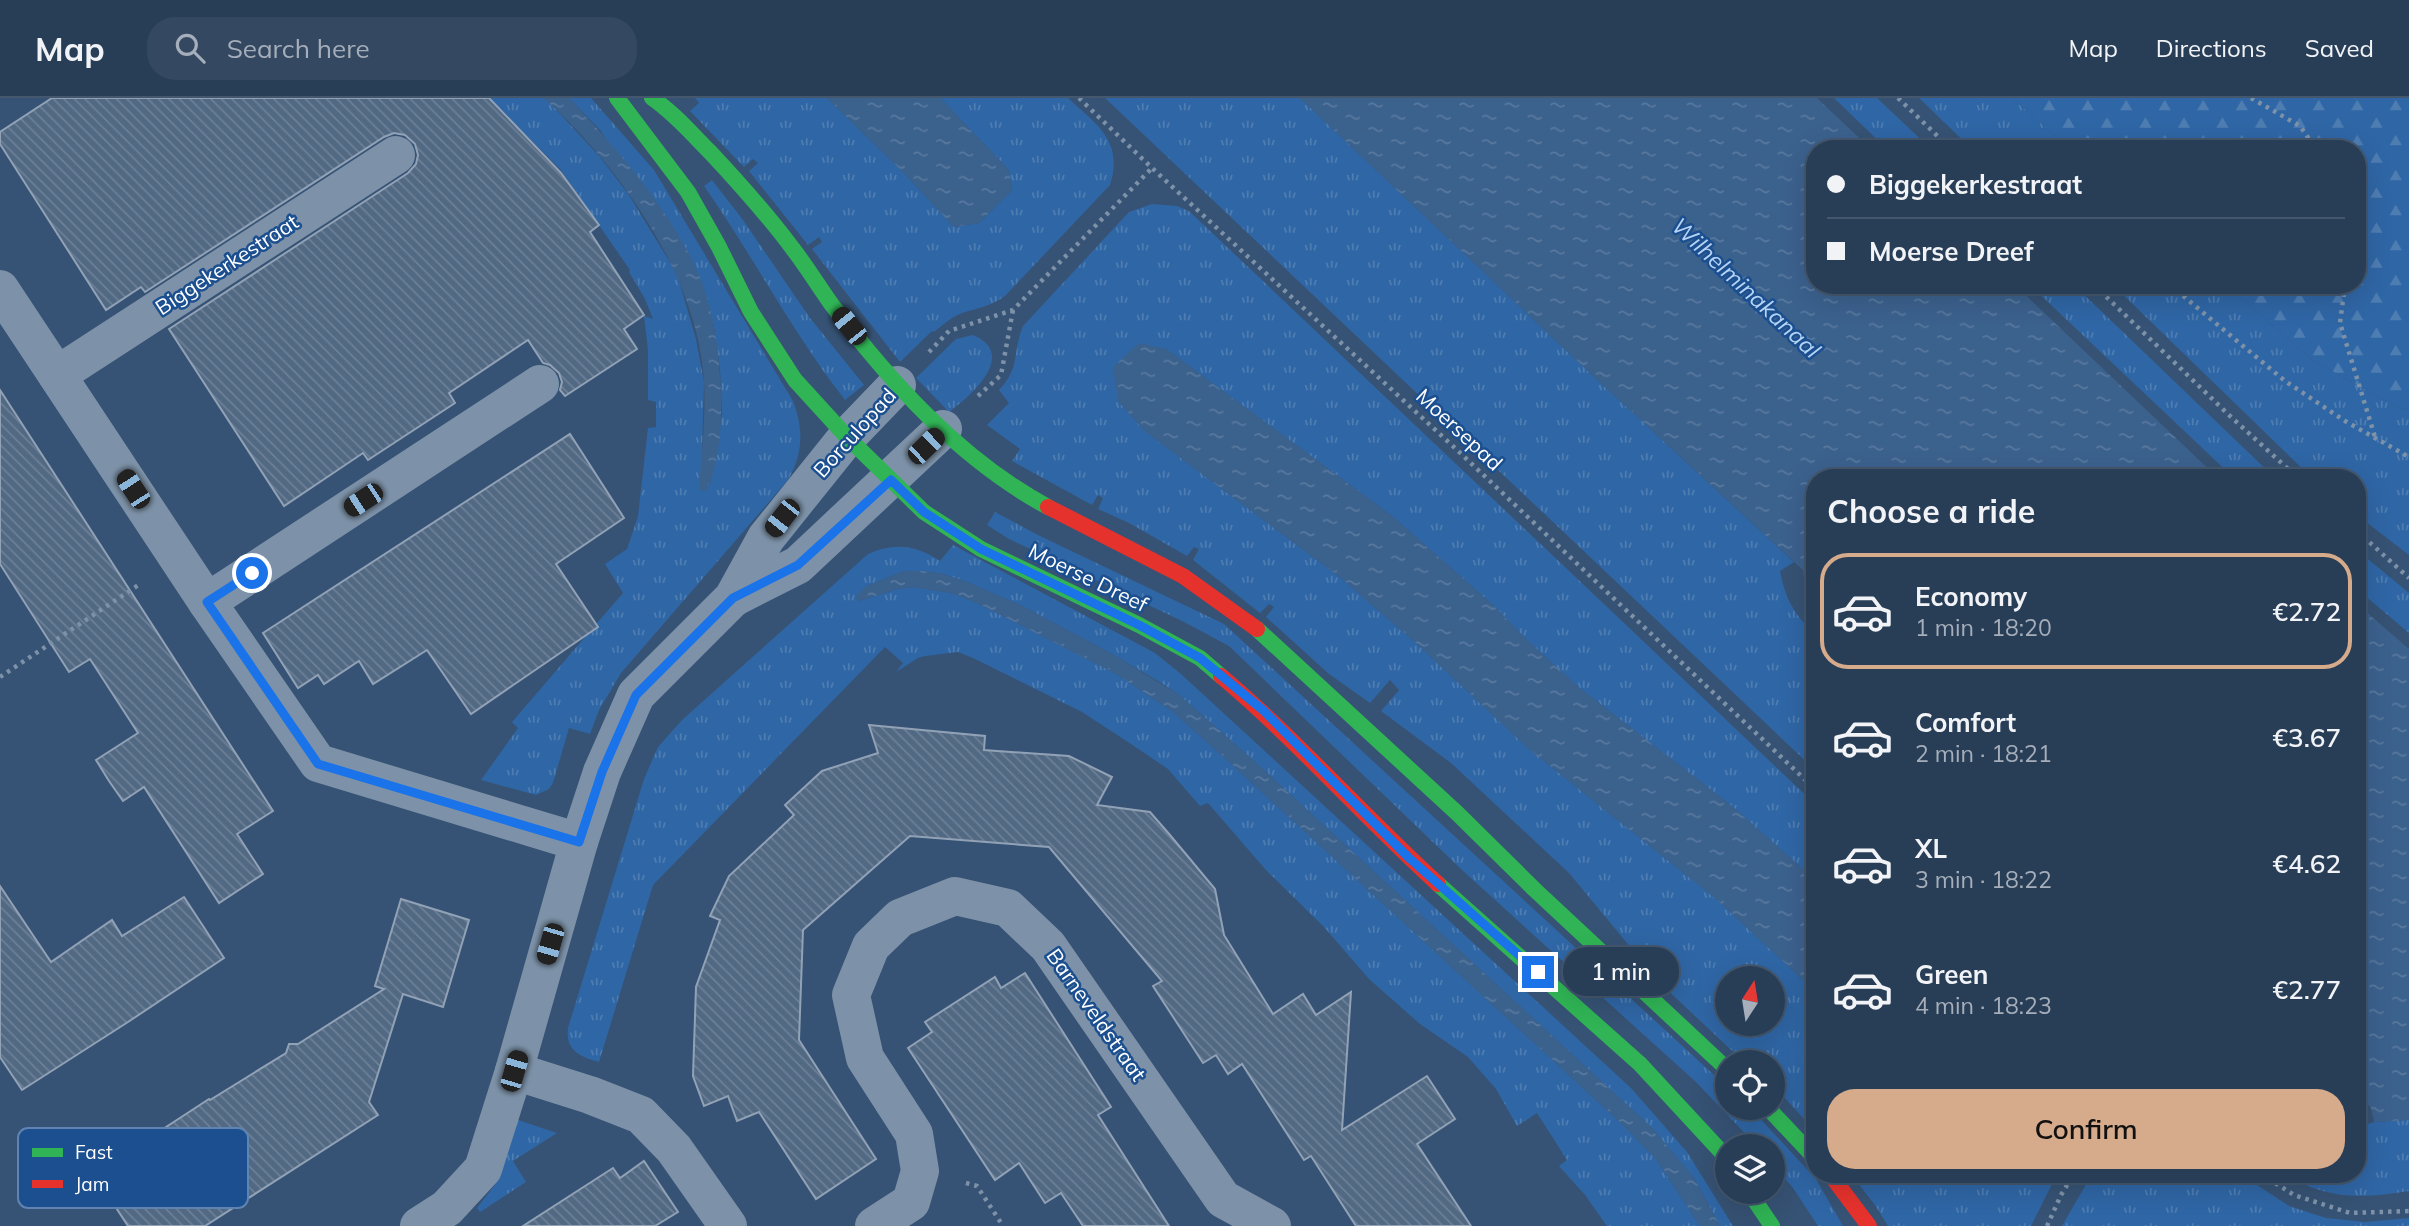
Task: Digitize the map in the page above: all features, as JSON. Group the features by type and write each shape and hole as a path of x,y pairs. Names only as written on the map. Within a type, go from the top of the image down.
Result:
{"street":[{"name":"Moerse Dreef","path":"617,98 688,192 751,312 795,380 847,437 924,512 981,549 1139,625 1200,658 1264,711 1408,857 1640,1064 1715,1145"},
{"name":"Moerse Dreef","path":"652,98 671,111 752,197 833,306 897,385 964,449 1022,493 1183,576 1248,621 1371,737 1457,813 1715,1058"},
{"name":"Biggekerkestraat","path":"57,375 396,155"},
{"path":"0,289 207,602 318,764 579,842"},
{"path":"207,602 540,384"},
{"name":"Borculopad","path":"419,1226 447,1208 483,1169 514,1071 579,842 602,772 636,695 733,598 766,538 847,437 897,385"},
{"name":"Borculopad","path":"733,598 798,565 943,429"},
{"name":"Barneveldstraat","path":"874,1226 911,1202 920,1171 914,1134 864,1058 851,995 871,946 900,918 955,896 1008,908 1048,946 1223,1199 1272,1226"},
{"path":"514,1071 590,1095 641,1115 674,1149 728,1226"},
{"path":"1779,1120 1806,1148"},
{"path":"1837,1183 1869,1226"},
{"path":"1757,1204 1772,1226"}],"path":[{"name":"Moersepad","path":"1079,98 1152,169 1456,449 1806,780"},
{"path":"1898,98 1942,140"},
{"path":"2251,98 2300,126 2310,140"},
{"name":"Borculopad","path":"897,385 949,331 1013,310 1152,169"},
{"path":"2103,294 2288,469"},
{"path":"2181,294 2285,381 2345,421 2409,457"},
{"path":"2344,294 2340,323 2375,438"},
{"path":"943,429 1001,375 1013,310"},
{"path":"2366,539 2409,578"},
{"path":"0,677 179,558"},
{"path":"2047,1226 2068,1183"},
{"path":"2275,1183 2294,1195 2350,1213 2409,1211"}],"green space":[{"path":"489,98 544,98 551,104 600,157 629,195 677,274 696,339 704,382 701,490 710,484 722,414 720,369 714,327 700,280 600,130 569,98 591,98 654,170 793,401 800,431 797,461 788,480 621,673 599,710 590,734 569,728 553,783 549,789 536,795 481,780 518,728 512,722 623,593 605,564 627,549 638,516 648,428 656,427 656,402 648,400 648,350 644,316 653,319 630,270 561,170"},
{"path":"695,98 827,98 905,174 954,227 979,223 1012,190 1009,171 940,98 1068,98 1105,135 1111,145 1113,170 1110,185 1005,296 954,317 932,331 900,362 812,249 822,242 819,237 808,245 749,171 758,163 753,159 744,167 690,111 699,103"},
{"path":"1105,98 1300,98 1794,562 1780,571 1792,606 1806,625 1806,761"},
{"path":"1834,98 1877,98 1921,140 1878,140"},
{"path":"1919,98 2012,98 2060,140 1963,140"},
{"path":"2012,98 2409,98 2409,410 2399,408 2312,360 2236,294 2366,294 2366,140 2060,140"},
{"path":"712,180 743,220 810,318 864,385 845,400 807,348 704,186"},
{"path":"1152,204 1177,206 1189,211 1806,795 1806,872 1733,807 1577,686 1494,606 1392,516 1166,349 1118,401 1146,432 1341,578 1415,642 1529,749 1715,898 1806,983 1806,1121 1785,1098 1785,1050 1731,1050 1716,1036 1785,1036 1785,966 1715,966 1715,1035 1661,984 1569,873 1451,763 1381,711 1399,690 1390,680 1370,703 1329,674 1266,617 1274,607 1269,604 1260,613 1193,560 1199,549 1194,547 1187,556 1098,509 1103,498 1098,495 1092,505 1012,461 1020,449 987,425 1009,403 999,390 1010,374 1023,326 1129,212"},
{"path":"2040,294 2083,294 2266,469 2224,469"},
{"path":"2122,294 2236,294 2312,360 2399,408 2409,410 2409,555 2366,522 2366,469 2303,469"},
{"path":"973,335 986,343 991,353 991,363 979,385 949,412 916,378 956,339"},
{"path":"995,512 1224,624 1715,1076 1715,1102 1463,871 1229,646 1009,539 987,525"},
{"path":"953,545 1155,653 1181,674 1631,1088 1687,1152 1715,1197 1715,1204 1719,1204 1733,1226 1720,1226 1694,1178 1652,1128 1178,694 1112,654 1024,607 943,574 904,571 867,586 859,601 913,587 952,593 1115,673 1172,711 1623,1125 1656,1159 1700,1226 1607,1226 1585,1195 1559,1166 1567,1160 1537,1113 1517,1126 1496,1089 1468,1057 1420,1024 1369,979 1324,927 1265,869 1208,803 1200,806 1168,769 1082,712 958,652 918,658 896,672 903,663 885,647 653,885 599,1062 576,1052 569,1042 568,1028 644,779 658,747 682,720 868,554 887,548 905,547 923,551 940,561"},
{"path":"2366,557 2409,593 2409,633 2366,597"},
{"path":"518,1120 557,1133 513,1161 526,1182 480,1212 477,1208 497,1182"},
{"path":"1732,1120 1761,1120 1774,1134 1746,1134"},
{"path":"2409,1120 2409,1191 2346,1195 2316,1189 2302,1183 2366,1183 2366,1125"},
{"path":"1785,1146 1806,1168 1806,1183 1818,1183 1843,1226 1818,1226 1785,1179"},
{"path":"1858,1183 2052,1183 2031,1226 1888,1226"},
{"path":"2087,1183 2254,1183 2289,1206 2326,1218 2365,1222 2409,1218 2409,1226 2062,1226"}],"water":[{"path":"544,98 569,98 606,139 660,207 676,231 701,280 716,337 721,396 717,458 706,491 700,490 704,382 699,342 671,264 626,190 600,157"},
{"path":"827,98 940,98 1009,171 1012,190 979,223 954,227 905,174"},
{"name":"Wilhelminakanaal","path":"1300,98 1817,98 1861,140 1806,140 1806,294 2024,294 2209,469 1806,469 1806,593 1803,570 1591,374"},
{"path":"1139,343 1166,349 1392,516 1494,606 1577,686 1733,807 1806,872 1806,983 1715,898 1529,749 1415,642 1341,578 1146,432 1118,401 1113,367"},
{"path":"904,571 943,574 1024,607 1112,654 1178,694 1652,1128 1694,1178 1720,1226 1700,1226 1656,1159 1623,1125 1172,711 1115,673 952,593 913,587 859,601 855,597 867,586"},
{"path":"2366,612 2409,649 2409,1120 2374,1122 2371,1108 2366,1102"}],"building":[{"path":"52,98 489,98 561,173 599,225 590,232 644,315 624,329 637,349 565,396 560,390 562,382 559,373 543,363 528,340 449,393 455,403 368,460 363,453 284,506 169,329 408,173 416,164 418,155 415,144 405,135 394,133 384,137 145,292 141,287 106,310 0,144 0,132"},
{"path":"0,390 273,811 237,834 263,874 219,903 144,787 123,801 109,781 96,760 138,733 90,659 69,672 0,564"},
{"path":"570,434 624,518 556,564 598,627 471,714 427,650 373,684 359,661 324,684 318,675 298,688 263,633"},
{"path":"869,725 985,736 984,750 1069,756 1112,777 1097,805 1150,812 1170,835 1215,889 1224,935 1273,1014 1303,994 1316,1015 1351,992 1342,1130 1427,1076 1455,1119 1417,1144 1471,1226 1356,1226 1311,1156 1304,1160 1242,1064 1228,1074 1216,1055 1203,1063 1153,986 1162,981 1049,847 910,836 803,930 799,1040 876,1159 816,1199 759,1112 737,1121 728,1096 704,1106 693,1076 696,987 720,920 710,916 729,876 794,815 785,805 822,771 878,753"},
{"path":"0,886 51,962 112,920 122,936 184,897 224,958 22,1090 0,1057"},
{"path":"401,899 469,920 443,1007 403,994 369,1102 378,1115 248,1198 248,1128 165,1128 286,1053 289,1044 298,1044 384,989 375,986"},
{"path":"1025,973 1111,1107 1098,1115 1169,1226 1083,1226 1061,1193 1045,1203 1019,1163 995,1180 908,1048 932,1032 925,1022 995,977 1001,988"},
{"path":"644,1161 678,1212 655,1226 523,1226 613,1168 620,1178"},
{"path":"116,1208 233,1208 205,1226 128,1226"}],"traffic: fast":[{"path":"617,98 688,192 751,312 795,380 847,437 924,512 981,549 1139,625 1200,658 1221,676"},
{"path":"652,98 668,110 753,199 832,305 903,391 986,467 1048,507"},
{"path":"1257,629 1457,813 1534,889 1715,1058"},
{"path":"1438,884 1640,1064 1715,1145"},
{"path":"1779,1120 1806,1148"},
{"path":"1757,1204 1772,1226"}],"traffic: jam":[{"path":"1048,507 1183,576 1257,629"},
{"path":"1221,676 1438,884"},
{"path":"1837,1183 1869,1226"}],"route":[{"path":"252,573 207,602 318,764 579,842 602,772 636,695 733,598 798,565 891,480 924,512 981,549 1139,625 1200,658 1264,711 1408,857 1538,972"}]}
